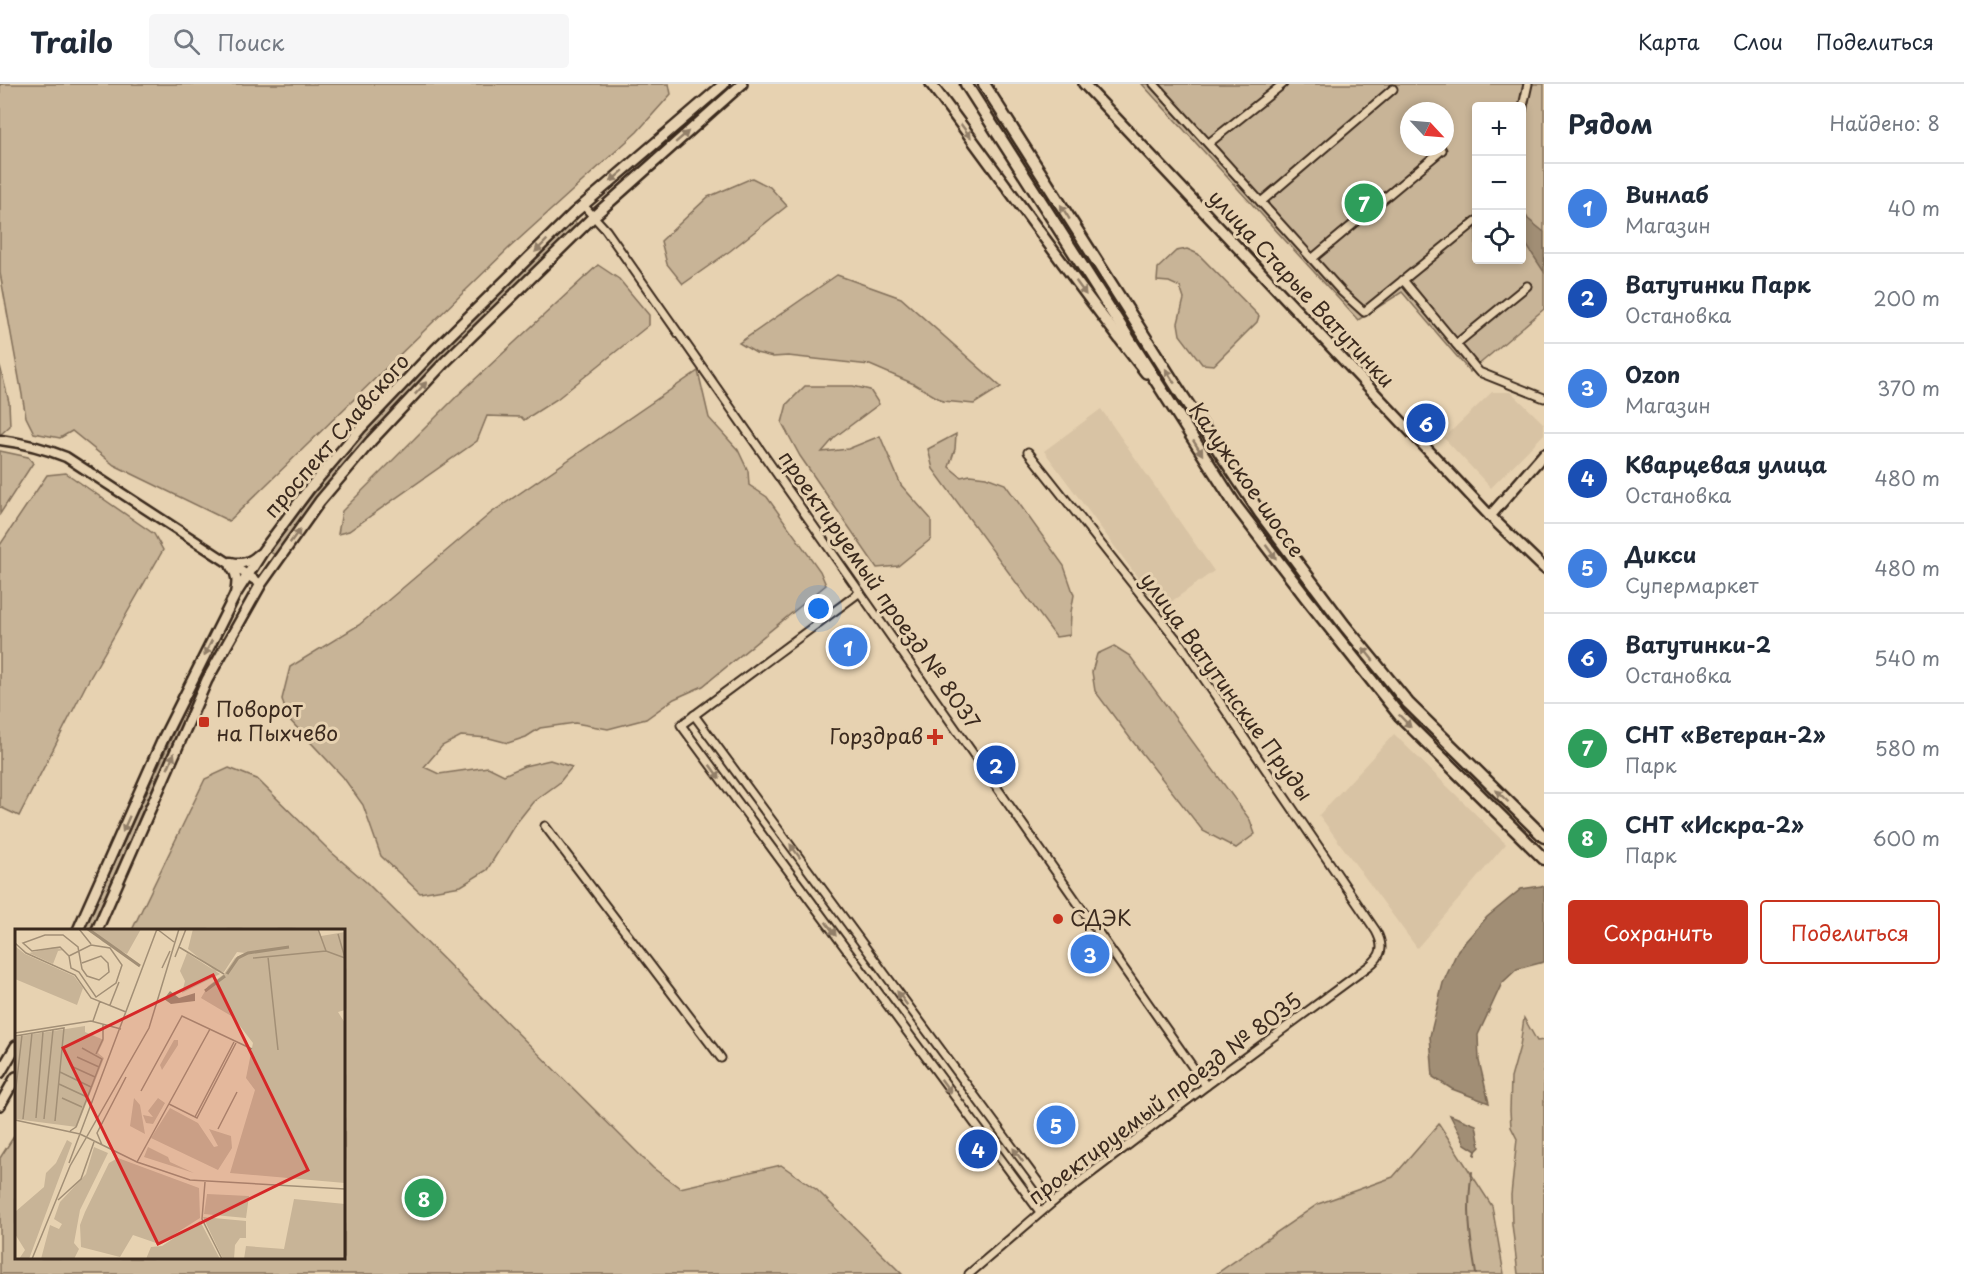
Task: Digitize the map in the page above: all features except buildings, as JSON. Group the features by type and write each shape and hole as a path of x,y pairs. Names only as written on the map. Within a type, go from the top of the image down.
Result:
{"highway":[{"name":"Калужское шоссе","path":"966,84 1236,506 1400,716 1544,859"},
{"name":"Калужское шоссе","path":"984,84 1180,392 1260,513 1408,703 1544,837"}],"main road":[{"name":"проспект Славского","path":"78,929 163,739 246,575 309,489 360,429 435,350 583,205 723,84"},
{"name":"проспект Славского","path":"97,929 207,680 261,584 320,501 371,441 444,363 593,217 742,84"},
{"path":"931,84 1016,196 1096,309 1166,399"},
{"name":"улица Старые Ватутинки","path":"1084,84 1490,516 1544,568"},
{"path":"1490,516 1544,454"},
{"path":"0,1073 15,1048"},
{"path":"0,1105 15,1079"}],"street":[{"path":"1209,143 1283,84"},
{"path":"1523,102 1528,84"},
{"path":"1157,85 1342,292 1364,312 1472,224"},
{"path":"1261,202 1393,89"},
{"path":"1313,258 1435,156"},
{"name":"проектируемый проезд № 8037","path":"583,205 612,239 1206,1086"},
{"path":"1403,280 1479,372 1544,398"},
{"path":"1456,344 1527,286"},
{"path":"0,440 22,442 66,457 261,584"},
{"name":"улица Ватутинские Пруды","path":"1028,452 1181,645 1376,931 1381,940 1381,951"},
{"path":"225,560 239,564 248,562 263,551"},
{"path":"225,560 236,574 238,582 235,596"},
{"path":"860,592 681,725 1040,1212"},
{"path":"694,715 1053,1202"},
{"path":"545,826 721,1058"},
{"name":"проектируемый проезд № 8035","path":"969,1274 1040,1212 1369,966 1378,959 1381,951"}],"shaded area":[{"path":"0,84 669,84 671,94 637,132 508,249 229,521 114,465 72,431 60,438 34,433 26,417 0,273"},
{"path":"1142,84 1544,84 1544,309 1470,372 1402,292 1358,320"},
{"path":"752,178 770,187 787,206 730,251 683,284 667,264 661,241 708,197"},
{"path":"1526,216 1544,232 1544,272 1526,244"},
{"path":"574,221 578,225 445,356 368,436 275,555 270,552 364,433 441,352"},
{"path":"1187,249 1198,254 1259,316 1257,322 1214,365 1202,364 1180,335 1178,323 1184,299 1180,287 1169,282 1157,281 1158,268 1176,251"},
{"path":"598,265 619,279 649,315 649,325 557,399 524,420 521,417 487,416 477,441 349,531 338,534 342,511 458,395"},
{"path":"837,275 901,298 1001,387 974,404 943,401 914,384 870,365 788,356 773,357 756,353 739,343"},
{"path":"0,366 9,402 10,426 0,435"},
{"path":"698,371 709,418 738,450 748,471 749,485 767,497 820,571 826,585 703,686 674,699 646,719 608,729 575,723 540,728 526,737 508,743 489,738 461,736 442,746 424,767 439,774 488,767 504,775 524,766 550,760 572,767 559,783 533,802 514,826 487,870 461,886 420,893 381,856 363,805 343,777 287,717 282,699 290,667 359,625 491,513"},
{"path":"805,386 853,386 870,390 879,404 835,437 822,452 848,449 880,436 901,485 931,519 931,539 898,566 877,568 800,456 782,423 787,404"},
{"path":"1492,392 1511,392 1544,424 1544,434 1491,488 1444,438"},
{"path":"1101,409 1214,571 1161,609 1044,451"},
{"path":"956,434 955,449 949,467 961,477 970,475 986,477 1005,484 1064,566 1074,595 1070,635 1056,637 933,469 928,449"},
{"path":"0,451 28,457 33,463 0,514"},
{"path":"66,473 154,534 163,550 86,685 19,816 0,807 0,545 47,475"},
{"path":"1114,646 1130,656 1250,820 1255,834 1236,848 1203,831 1095,691 1092,672 1097,654"},
{"path":"200,675 190,703 90,929 84,929"},
{"path":"1394,734 1506,844 1417,948 1319,815"},
{"path":"229,768 257,779 331,852 366,882 653,1168 680,1188 781,1165 817,1190 902,1274 0,1274 0,1158 15,1135 15,1259 345,1259 345,929 132,929 205,779"},
{"path":"1544,887 1544,962 1517,969 1502,983 1478,1035 1479,1061 1489,1103 1452,1089 1433,1077 1430,1036 1443,983 1458,950 1487,917 1521,889"},
{"path":"1524,1018 1537,1041 1544,1040 1544,1274 1518,1274 1512,1224 1511,1195 1517,1139 1511,1127 1511,1078 1520,1046"},
{"path":"1450,1115 1476,1125 1480,1147 1476,1151 1465,1144"},
{"path":"1439,1124 1492,1206 1504,1274 1216,1274 1318,1204 1393,1177"}],"waterway":[{"path":"1475,1155 1476,1151"},
{"path":"1472,1172 1469,1198 1476,1274"}],"place":[{"name":"СНТ «Ветеран-2»","path":"1364,203"},
{"name":"Ватутинки-2","path":"1426,423"},
{"name":"Винлаб","path":"848,647"},
{"name":"Поворот на Пыхчево","path":"204,722"},
{"name":"Горздрав","path":"935,737"},
{"name":"Ватутинки Парк","path":"996,765"},
{"name":"СДЭК","path":"1058,919"},
{"name":"Ozon","path":"1090,954"},
{"name":"Дикси","path":"1056,1125"},
{"name":"Кварцевая улица","path":"978,1149"},
{"name":"СНТ «Искра-2»","path":"424,1198"}]}
